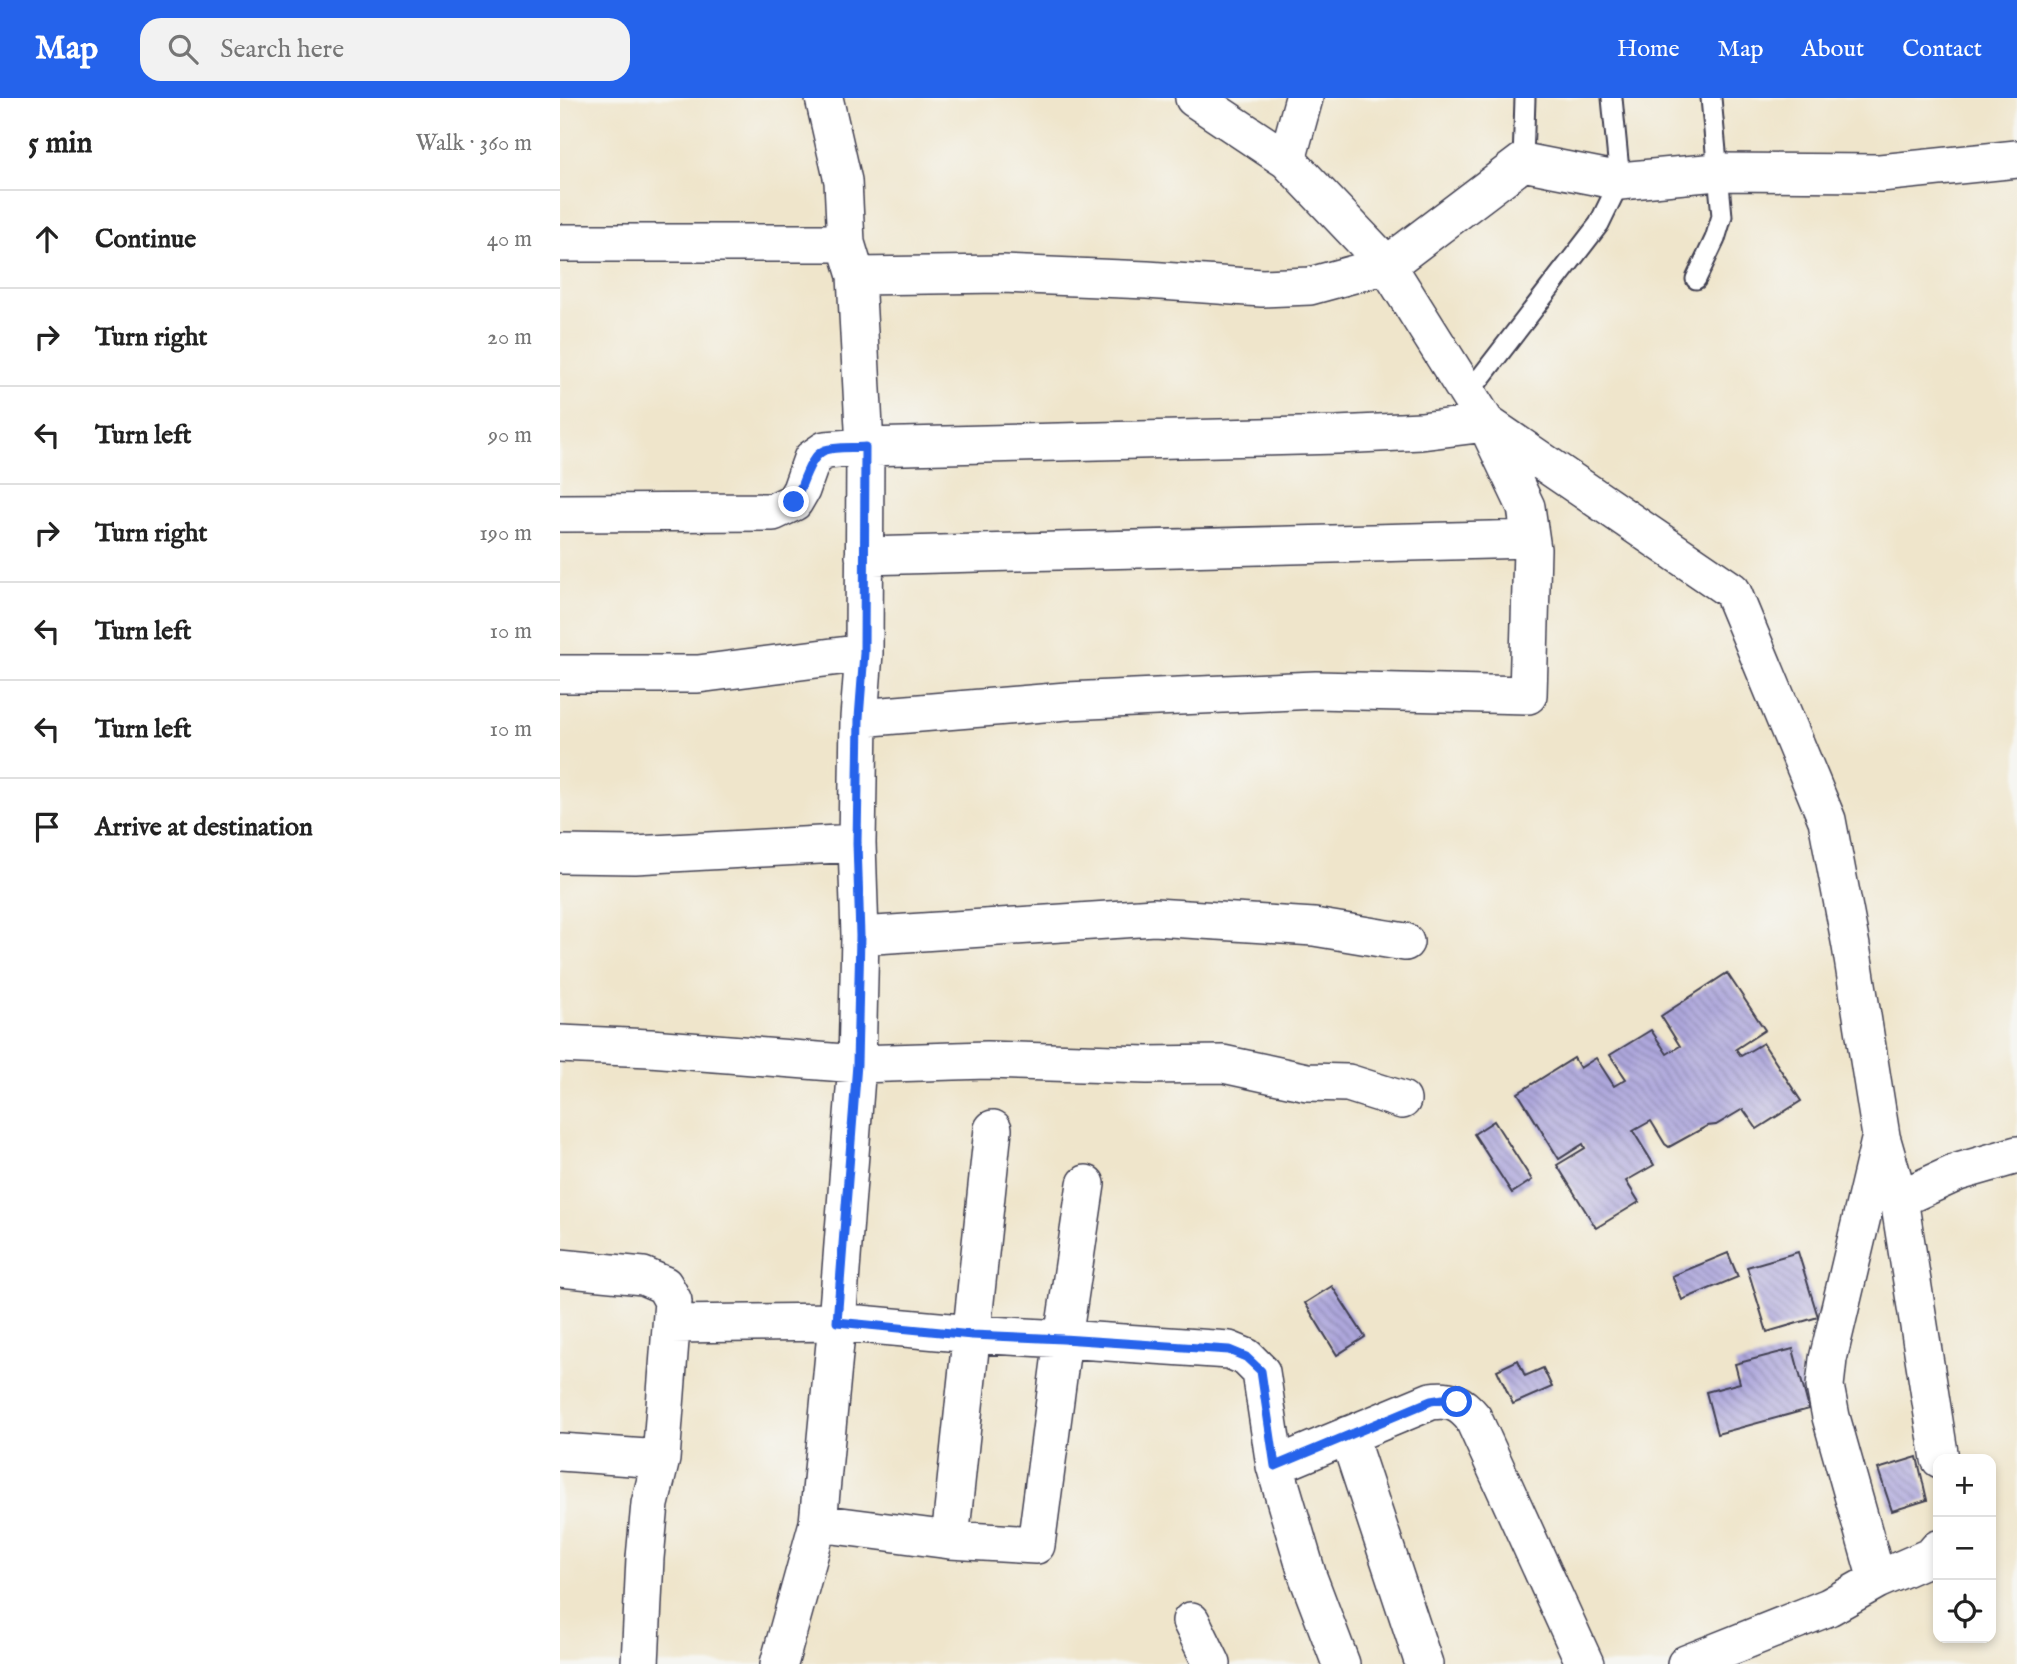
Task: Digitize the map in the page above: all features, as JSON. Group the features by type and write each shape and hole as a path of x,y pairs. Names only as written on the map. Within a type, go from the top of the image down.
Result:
{"street":[{"path":"779,1664 818,1523 857,1064 860,936 857,843 859,718 864,653 865,447 851,259 842,181 824,98"},
{"path":"859,718 1067,701 1316,690 1528,695 1531,539 1525,508 1477,409 1387,265 1287,160 1194,98"},
{"path":"1287,160 1304,98"},
{"path":"560,243 851,259 1003,274 1286,288 1310,286 1387,265 1523,162 1620,181 1717,172 1880,173 2017,159"},
{"path":"560,513 773,512 794,502 812,459 825,450 1421,431 1477,409"},
{"path":"1477,409 1732,591 1827,820 1851,946 1881,1136 1899,1199 1939,1454"},
{"path":"864,556 1531,539"},
{"path":"560,674 698,674 864,653"},
{"path":"560,853 635,855 857,843"},
{"path":"860,936 1154,917 1314,927 1405,942"},
{"path":"560,1044 857,1064 987,1060 1147,1065 1223,1064 1307,1082 1348,1083 1402,1100"},
{"path":"950,1540 993,1129"},
{"path":"1877,1580 1831,1417 1825,1386 1828,1359 1881,1136"},
{"path":"1899,1199 1958,1172 2017,1155"},
{"path":"818,1523 950,1540 1036,1545 1086,1184"},
{"path":"560,1268 643,1276 664,1285 673,1301 661,1460 650,1504 645,1558 640,1664"},
{"path":"672,1324 837,1322 972,1335 1229,1350 1246,1357 1261,1371 1275,1466 1308,1577 1341,1664"},
{"path":"1275,1466 1431,1401 1443,1399 1457,1402 1473,1418 1585,1664"},
{"path":"1348,1435 1423,1664"},
{"path":"560,1452 661,1460"},
{"path":"1686,1664 1829,1607 1877,1580 1933,1555"},
{"path":"1191,1621 1212,1664"}],"lane":[{"path":"1523,162 1525,98"},
{"path":"1477,409 1599,224 1620,181 1612,98"},
{"path":"1696,279 1715,239 1722,216 1711,98"}],"building":[{"path":"1727,973 1765,1030 1736,1049 1741,1056 1763,1043 1801,1101 1757,1129 1743,1109 1669,1147 1651,1121 1633,1131 1654,1165 1626,1181 1639,1202 1596,1228 1557,1165 1585,1148 1583,1144 1559,1159 1518,1093 1574,1058 1580,1068 1596,1058 1614,1086 1626,1079 1610,1055 1651,1030 1667,1054 1680,1046 1661,1016"},
{"path":"1494,1121 1532,1180 1512,1193 1474,1134"},
{"path":"1798,1252 1818,1317 1767,1332 1747,1267"},
{"path":"1728,1253 1738,1277 1682,1300 1672,1276"},
{"path":"1332,1286 1365,1337 1337,1355 1305,1303"},
{"path":"1793,1349 1809,1409 1717,1434 1706,1392 1740,1383 1735,1364"},
{"path":"1518,1360 1525,1376 1543,1368 1552,1387 1513,1404 1497,1370"},
{"path":"1917,1457 1927,1500 1892,1511 1878,1469"}],"route":[{"path":"794,502 812,459 825,450 865,447 864,653 859,718 857,843 860,936 857,1064 837,1322 972,1335 1229,1350 1246,1357 1261,1371 1275,1466 1431,1401 1443,1399 1457,1402"}]}
